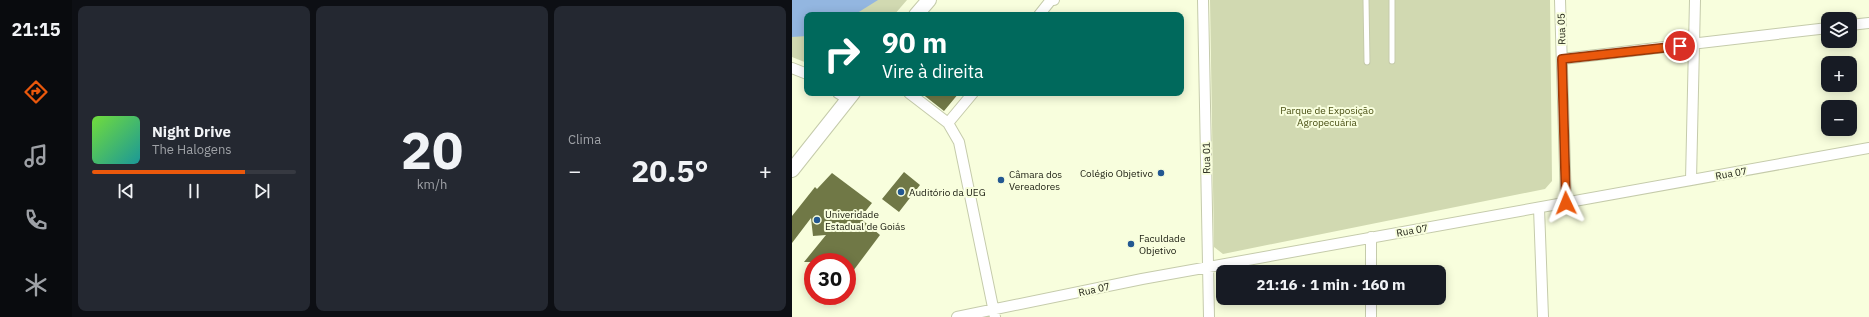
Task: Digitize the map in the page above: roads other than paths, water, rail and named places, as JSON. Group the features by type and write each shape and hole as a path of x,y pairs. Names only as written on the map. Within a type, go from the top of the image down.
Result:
{"main road":[{"path":"919,12 929,0"},
{"path":"792,170 846,96"}],"street":[{"path":"1041,12 1051,0 1054,0"},
{"name":"Rua 01","path":"1204,0 1209,317"},
{"name":"Rua 05","path":"1560,0 1566,203"},
{"path":"1691,180 1695,0"},
{"path":"1857,24 1869,23"},
{"path":"1562,59 1821,29"},
{"path":"792,68 804,73"},
{"path":"913,96 948,122 958,142 995,313"},
{"path":"948,122 970,96"},
{"name":"Rua 07","path":"957,317 995,313 1208,267 1869,148"},
{"path":"1539,208 1543,317"},
{"path":"1371,238 1371,265"},
{"path":"1371,305 1371,317"}],"lane":[{"path":"1366,0 1367,62"},
{"path":"1392,0 1392,61"}],"water":[{"path":"792,0 878,0 859,12 804,12 804,36 792,37"}],"place":[{"name":"Colégio Objetivo","path":"1161,173"},
{"name":"Câmara dos Vereadores","path":"1001,180"},
{"name":"Auditório da UEG","path":"901,192"},
{"name":"Univeridade Estadual de Goiás","path":"817,220"},
{"name":"Faculdade Objetivo","path":"1131,244"}],"park label":[{"name":"Parque de Exposição Agropecuária","path":"1327,116"}]}
